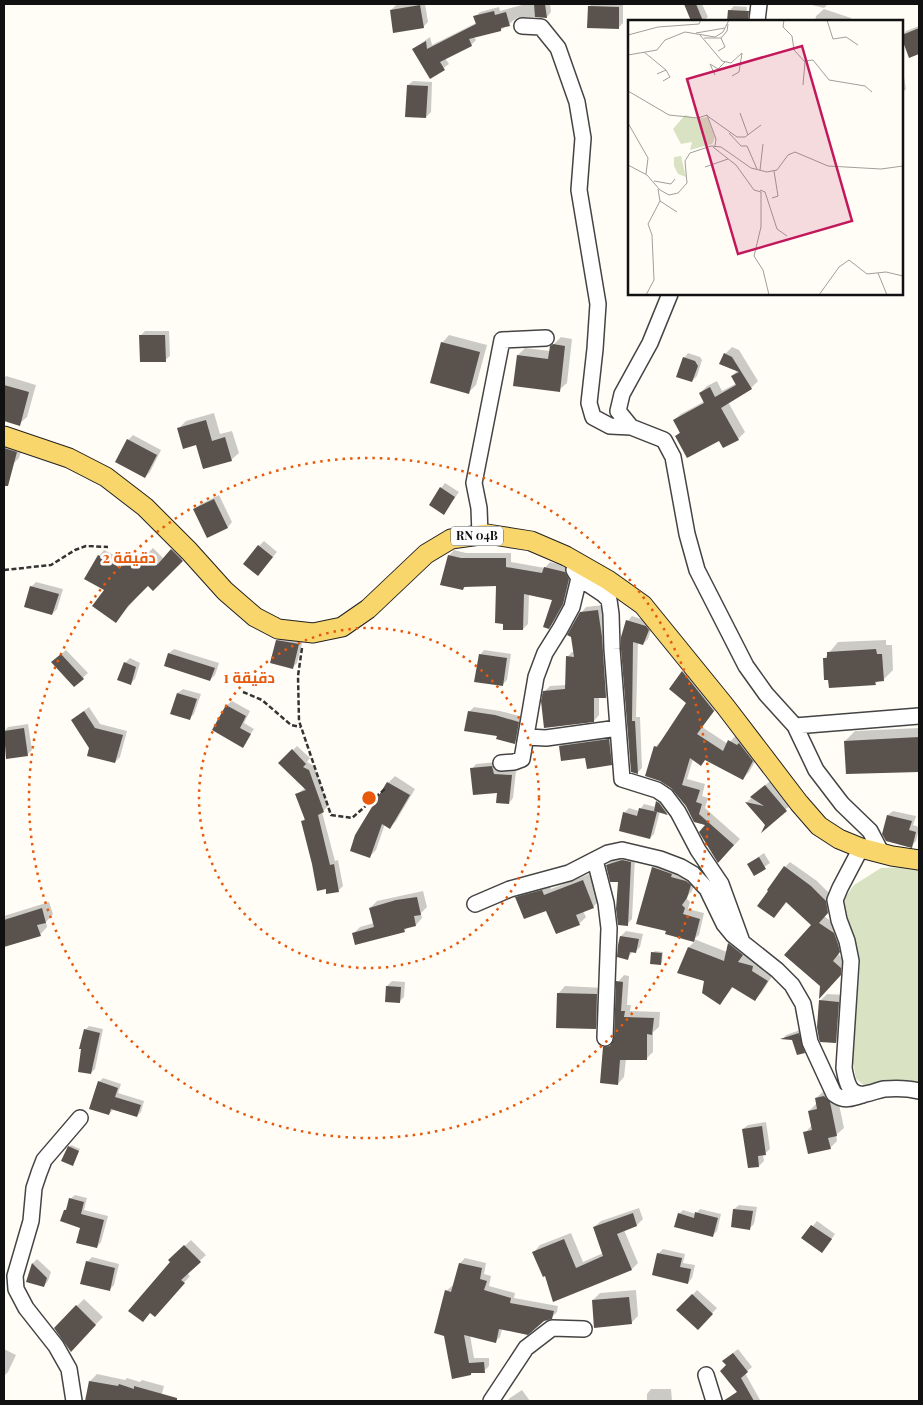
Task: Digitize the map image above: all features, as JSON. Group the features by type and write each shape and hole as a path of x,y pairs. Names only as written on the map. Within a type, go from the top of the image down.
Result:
{"main road":[{"name":"RN 04B","path":"4,436 69,458 106,477 145,507 190,552 225,591 255,617 278,629 313,633 342,627 368,609 426,554 451,539 487,534 532,541 566,556 608,580 643,605 819,826 839,839 861,848 882,854 919,860"}],"street":[{"path":"757,20 759,4"},
{"path":"522,26 541,26 558,48 577,102 583,138 578,190 598,304 596,349 589,402 593,417 610,426 631,427 664,440 673,457 697,570 746,666 766,694 795,726 816,770 842,804 870,831 882,854"},
{"path":"631,427 618,412 622,394 650,342 670,295"},
{"path":"480,535 479,508 474,483 502,340 546,338"},
{"path":"566,556 579,578 609,600 622,779 658,790 666,796 678,812 698,850 722,884 742,943"},
{"path":"501,764 522,759 536,677 544,653 572,607 579,578"},
{"path":"795,726 919,716"},
{"path":"527,737 546,738 618,728"},
{"path":"861,848 835,900 851,961 844,1068 846,1084 852,1092 863,1095"},
{"path":"475,904 510,889 569,873 608,853 622,850 660,859 693,874 707,889 724,924 733,936 777,970 792,985 803,1004 810,1042 834,1094 841,1099 847,1099 882,1089 905,1088 919,1091"},
{"path":"595,860 606,903 609,928 606,1038"},
{"path":"74,1401 69,1369 56,1346 10,1288 31,1221 34,1188 38,1173 44,1160 80,1118"},
{"path":"491,1401 526,1348 545,1333 552,1328 584,1329"},
{"path":"706,1375 714,1401"}],"path":[{"path":"4,570 51,565 75,550 86,546 108,547"},
{"path":"304,632 298,676 299,721 331,815 352,818 386,788"},
{"path":"243,692 262,700 291,724 302,727"}],"green space":[{"path":"919,867 919,1083 912,1081 866,1087 856,1079 853,1062 860,961 851,932 842,913 844,899 854,885 881,868"}],"building":[{"path":"534,4 545,4 547,18 535,17"},
{"path":"684,4 696,4 703,20 691,20"},
{"path":"420,5 424,28 393,33 390,10"},
{"path":"588,6 619,7 619,29 587,28"},
{"path":"728,10 749,11 748,20 727,20"},
{"path":"494,11 495,15 506,12 510,26 501,28 501,31 469,39 472,46 440,62 445,70 430,79 412,49 426,41 427,49 476,24 473,16"},
{"path":"919,28 919,54 909,58 903,42 903,35"},
{"path":"407,85 428,86 426,118 405,117"},
{"path":"139,335 165,335 166,362 140,362"},
{"path":"441,342 480,352 469,394 430,383"},
{"path":"553,344 565,346 560,392 513,386 517,355 548,359 550,346"},
{"path":"724,353 732,357 752,389 721,408 739,440 723,448 719,441 687,458 675,436 680,433 673,420 704,403 699,393 710,387 715,397 736,385 731,376 739,372 719,364"},
{"path":"683,357 695,361 698,366 692,382 676,377"},
{"path":"4,385 29,392 20,426 4,421"},
{"path":"206,420 212,441 225,437 232,461 203,469 196,445 183,449 177,428"},
{"path":"127,439 157,455 145,478 115,462"},
{"path":"4,448 17,452 8,486 4,486"},
{"path":"440,487 455,497 444,515 429,505"},
{"path":"214,499 228,528 207,538 193,509"},
{"path":"258,545 273,557 258,576 243,564"},
{"path":"171,549 183,561 153,591 148,586 128,606 116,623 92,606 104,590 84,579 98,555 120,568 124,561 134,565 146,553 158,564"},
{"path":"448,555 461,558 506,558 506,567 542,573 544,567 565,572 569,579 563,604 549,629 543,627 552,600 524,594 523,630 503,630 503,624 495,623 496,586 464,587 463,590 440,585"},
{"path":"30,586 59,594 52,615 24,607"},
{"path":"598,610 602,637 606,698 594,698 594,722 544,728 541,701 543,691 565,689 566,656 574,657 571,637 567,635 580,612"},
{"path":"626,620 646,626 649,630 643,645 633,642 632,721 635,721 638,774 631,772 621,649 621,637"},
{"path":"276,640 299,644 293,669 270,663"},
{"path":"876,649 877,654 882,654 884,681 875,682 876,685 829,688 828,680 824,680 823,658 827,658 827,652"},
{"path":"168,653 215,668 210,681 164,666"},
{"path":"61,654 84,679 74,687 51,662"},
{"path":"479,654 507,658 503,686 474,682"},
{"path":"124,662 136,667 131,685 117,680"},
{"path":"682,671 714,711 697,734 723,751 728,740 737,745 739,743 753,761 743,780 705,760 701,766 690,758 682,785 700,790 696,802 702,804 699,814 734,845 718,863 699,832 705,825 694,822 686,806 671,788 660,781 645,776 654,746 657,747 686,703 669,689"},
{"path":"177,693 197,699 190,720 170,714"},
{"path":"226,705 246,716 240,728 251,734 243,748 212,730"},
{"path":"84,711 95,728 123,735 115,763 87,756 89,748 71,720"},
{"path":"468,711 495,715 519,722 515,744 496,739 497,736 464,731"},
{"path":"24,728 28,756 6,759 4,731"},
{"path":"919,737 919,772 846,774 844,741"},
{"path":"609,739 612,765 587,769 585,758 561,761 559,746"},
{"path":"292,749 306,764 303,767 309,770 324,812 318,815 330,865 334,864 339,892 326,894 326,889 317,891 301,821 305,820 295,794 306,790 278,763"},
{"path":"492,766 494,774 512,775 509,804 496,803 497,793 473,795 470,768"},
{"path":"387,782 410,795 390,829 382,824 370,858 350,851 355,835"},
{"path":"765,785 787,811 761,833 765,825 745,802 764,806 750,797"},
{"path":"656,801 659,803 668,815 654,811"},
{"path":"639,808 657,812 650,839 619,831 623,812 637,816"},
{"path":"887,815 912,821 909,830 916,832 912,848 886,841 882,834"},
{"path":"759,857 766,869 754,876 747,864"},
{"path":"622,860 631,862 628,926 618,925 616,909 618,882 610,882 606,865"},
{"path":"784,866 811,886 826,901 828,913 819,923 834,933 838,944 840,952 833,961 841,968 841,975 819,999 820,986 784,955 811,925 786,902 774,918 757,906"},
{"path":"652,867 672,874 671,877 686,881 691,885 687,898 682,905 685,908 683,914 700,919 694,942 665,934 666,931 636,924"},
{"path":"583,880 594,908 576,915 580,925 556,934 546,911 524,919 515,897 542,890 544,895"},
{"path":"417,897 421,915 414,916 416,926 404,929 405,932 355,945 352,933 374,927 369,908 396,900"},
{"path":"42,908 46,923 37,925 41,936 4,947 4,920"},
{"path":"620,936 639,939 636,953 630,952 628,960 617,957"},
{"path":"728,943 743,955 738,962 753,966 752,971 768,981 755,1001 732,987 720,1005 702,993 704,981 677,973 688,947 724,961"},
{"path":"651,952 662,953 661,965 650,964"},
{"path":"616,981 623,982 621,1011 625,1011 624,1017 654,1018 652,1035 647,1034 647,1060 620,1060 618,1085 600,1083 603,1047 610,1046 614,1038"},
{"path":"386,986 401,987 400,1003 385,1002"},
{"path":"557,993 597,994 596,1029 556,1028"},
{"path":"819,1000 839,1002 836,1043 820,1042 817,1027"},
{"path":"84,1029 100,1033 91,1074 78,1072 81,1049 79,1049"},
{"path":"799,1033 805,1053 797,1055 792,1040 780,1039"},
{"path":"98,1081 118,1088 115,1097 141,1105 137,1117 111,1109 109,1115 89,1109"},
{"path":"824,1096 830,1102 837,1136 828,1138 831,1149 808,1154 803,1132 812,1130 808,1111 817,1109 815,1098"},
{"path":"762,1126 766,1155 758,1156 759,1167 748,1168 742,1129"},
{"path":"68,1146 79,1151 73,1166 61,1161"},
{"path":"69,1198 84,1202 81,1214 104,1220 97,1248 76,1243 80,1228 60,1221 64,1210 66,1210"},
{"path":"733,1209 753,1211 750,1230 731,1227"},
{"path":"695,1212 718,1218 713,1237 674,1227 678,1213 694,1218"},
{"path":"633,1213 637,1226 617,1234 632,1270 553,1302 545,1276 543,1277 532,1252 564,1239 576,1268 603,1256 593,1227"},
{"path":"811,1225 832,1239 822,1253 801,1238"},
{"path":"184,1245 201,1262 181,1280 185,1283 155,1317 150,1313 143,1322 128,1311 170,1262 168,1260"},
{"path":"657,1253 682,1258 680,1267 691,1269 688,1284 652,1275"},
{"path":"86,1261 115,1268 110,1291 80,1284"},
{"path":"32,1263 47,1278 44,1287 26,1282"},
{"path":"459,1263 482,1268 480,1279 487,1281 484,1290 511,1298 510,1303 554,1311 552,1319 544,1321 528,1335 499,1329 496,1343 464,1335 469,1363 484,1362 485,1373 471,1373 471,1375 452,1379 444,1336 434,1333 445,1290 451,1292"},
{"path":"692,1294 713,1314 698,1330 676,1310"},
{"path":"629,1297 632,1324 594,1328 592,1300"},
{"path":"76,1305 96,1325 71,1352 54,1328"},
{"path":"733,1353 748,1372 741,1378 754,1401 723,1401 737,1392 720,1371 726,1365 722,1361"},
{"path":"89,1381 118,1386 119,1384 134,1389 134,1386 177,1398 177,1401 85,1401"}]}
